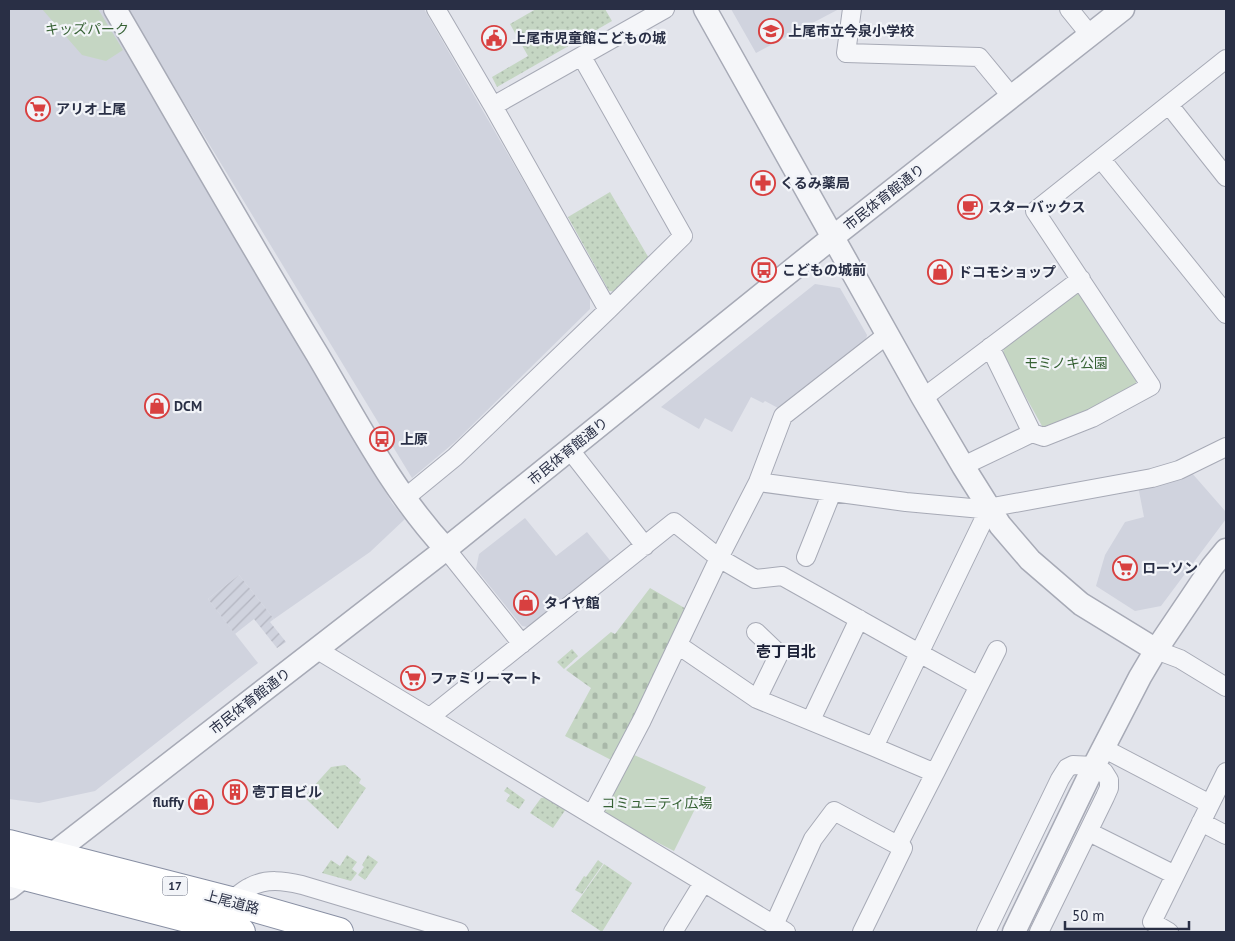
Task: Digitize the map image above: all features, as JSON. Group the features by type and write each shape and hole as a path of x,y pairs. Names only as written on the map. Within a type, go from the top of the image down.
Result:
{"highway":[{"name":"上尾道路","path":"9,844 231,901 340,932"},
{"name":"上尾道路","path":"14,879 241,932"}],"street":[{"path":"115,9 272,280 392,480 432,534 522,644"},
{"path":"436,9 608,310"},
{"path":"493,106 666,9"},
{"path":"705,9 986,508 1030,560 1081,604 1156,650 1180,659 1226,687"},
{"path":"852,9 846,53 980,57 1012,97"},
{"path":"1069,9 1090,35"},
{"name":"市民体育館通り","path":"14,879 52,854 446,549 833,237 1123,9"},
{"path":"405,498 455,457 683,236 582,57"},
{"path":"963,466 1032,433 1044,437 1092,418 1151,386 1035,211 1226,59"},
{"path":"1169,105 1226,177"},
{"path":"1101,159 1226,314"},
{"path":"923,398 1081,279"},
{"path":"592,815 758,482 783,416 888,334"},
{"path":"990,347 1032,433"},
{"path":"758,482 906,502 986,508 1152,478 1179,470 1226,447"},
{"path":"570,450 645,546"},
{"path":"806,557 832,492"},
{"path":"874,747 985,517 986,508"},
{"path":"430,717 674,522 719,558 755,579 782,576 979,686"},
{"path":"1014,932 1098,757 1140,677 1212,567 1226,550"},
{"path":"811,720 859,619"},
{"path":"756,632 779,654 757,699"},
{"path":"678,645 757,699 935,773"},
{"path":"316,649 780,929 813,839 834,811 903,848 862,932"},
{"path":"898,845 997,650"},
{"path":"1039,932 1109,788 1109,780 1098,757"},
{"path":"986,932 1067,768 1098,757 1210,804"},
{"path":"1169,932 1152,922 1226,772"},
{"path":"1202,822 1226,835"},
{"path":"1089,832 1175,875"},
{"path":"231,901 250,887 265,881 281,881 302,885 459,932"},
{"path":"672,932 703,883"}],"shaded area":[{"path":"9,9 101,9 392,503 405,519 370,552 274,619 239,575 208,599 258,663 95,791 39,803 9,799"},
{"path":"129,9 424,9 590,296 590,309 455,442 412,478"},
{"name":"上尾市立今泉小学校","path":"731,9 839,9 756,53"},
{"path":"815,284 840,288 867,335 865,344 780,409 765,401 763,403 751,397 732,432 705,418 699,429 661,407"},
{"path":"1191,472 1226,512 1226,519 1161,606 1135,611 1096,586 1105,555 1125,522 1144,517 1138,486"},
{"path":"525,518 556,556 587,532 613,564 533,628 522,626 476,569 479,554"},
{"path":"239,575 274,619 270,622 286,642 277,648 254,619 235,634 208,599"}],"green space":[{"name":"キッズパーク","path":"42,9 98,9 123,50 106,61 82,55"},
{"path":"536,9 605,9 612,21 497,87 492,77 528,56 510,24"},
{"path":"610,192 650,260 617,292 609,291 568,217"},
{"name":"モミノキ公園","path":"1075,292 1082,292 1137,378 1135,388 1048,429 1042,426 1003,356 1004,345"},
{"path":"650,588 688,610 615,762 565,736 591,688 566,670 611,632 615,634"},
{"path":"572,649 578,656 564,669 557,662"},
{"name":"コミュニティ広場","path":"632,754 706,787 674,851 606,816 603,809"},
{"path":"345,765 361,779 359,783 366,788 338,829 304,797 331,767"},
{"path":"507,787 525,800 519,809 506,801 510,795 504,791"},
{"path":"548,797 566,809 553,828 530,813 541,798"},
{"path":"347,855 357,862 352,869 357,873 351,881 322,873 331,860 340,866"},
{"path":"368,855 378,862 365,880 358,875 364,867 362,865"},
{"path":"598,860 603,864 582,894 575,890 584,876 586,877"},
{"path":"604,864 632,883 602,932 571,911"}],"place":[{"name":"上尾市立今泉小学校","path":"771,31"},
{"name":"上尾市児童館こどもの城","path":"494,38"},
{"name":"アリオ上尾","path":"38,109"},
{"name":"くるみ薬局","path":"763,183"},
{"name":"スターバックス","path":"970,207"},
{"name":"こどもの城前","path":"764,270"},
{"name":"ドコモショップ","path":"940,272"},
{"name":"DCM","path":"157,406"},
{"name":"上原","path":"382,439"},
{"name":"ローソン","path":"1125,568"},
{"name":"タイヤ館","path":"526,603"},
{"name":"ファミリーマート","path":"413,678"},
{"name":"壱丁目ビル","path":"235,792"},
{"name":"fluffy","path":"201,802"}],"district":[{"name":"壱丁目北","path":"786,652"}]}
